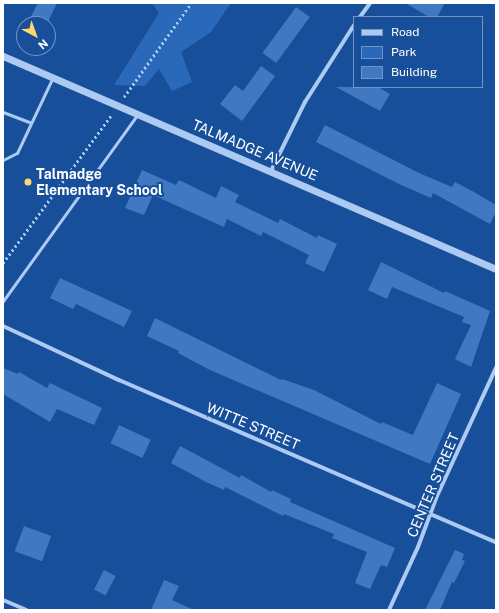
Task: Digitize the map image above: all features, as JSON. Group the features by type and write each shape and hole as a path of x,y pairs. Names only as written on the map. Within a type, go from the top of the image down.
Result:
{"street":[{"path":"361,16 370,3"},
{"path":"271,171 305,102 353,27"},
{"name":"TALMADGE AVENUE","path":"3,56 496,269"},
{"name":"WITTE STREET","path":"3,326 119,380 496,542"},
{"name":"CENTER STREET","path":"389,610 496,368"},
{"path":"3,600 26,610"}],"lane":[{"path":"3,160 17,153 53,77"},
{"path":"3,112 31,123"},
{"path":"3,301 138,114"}],"path":[{"path":"125,96 191,3"},
{"path":"3,263 112,114"}],"green space":[{"path":"152,3 231,3 211,32 181,52 192,82 172,91 159,69 145,86 114,85 159,13"}],"building":[{"path":"38,3 57,3 51,16 31,16"},
{"path":"405,3 445,3 438,16 427,16"},
{"path":"296,7 310,17 276,63 262,53"},
{"path":"261,66 275,76 242,121 220,104 235,85 243,91"},
{"path":"336,87 380,88 390,94 380,111"},
{"path":"325,125 419,173 452,187 455,182 496,205 496,212 490,224 433,193 431,198 399,184 316,142"},
{"path":"142,170 176,185 179,180 216,198 221,186 239,195 235,202 278,223 280,219 317,238 318,235 337,244 324,272 305,263 309,255 263,232 261,236 227,219 224,227 153,195 144,215 125,208"},
{"path":"381,262 444,293 445,291 490,311 471,367 455,359 471,325 462,322 464,317 392,287 387,299 368,290"},
{"path":"60,278 132,311 124,327 76,304 73,309 50,298"},
{"path":"155,318 281,380 282,379 314,390 381,424 382,422 413,435 437,383 461,394 430,464 210,370 178,353 179,351 147,336"},
{"path":"3,368 18,374 19,372 47,388 50,383 102,408 94,425 57,409 50,422 3,394"},
{"path":"119,425 151,440 142,458 111,443"},
{"path":"180,446 240,478 241,475 271,492 272,490 291,499 290,502 395,548 387,567 381,565 370,589 355,583 367,552 332,538 334,534 284,514 283,516 225,487 224,490 206,482 171,463"},
{"path":"24,526 51,536 42,561 15,551"},
{"path":"455,550 464,554 462,560 465,561 454,583 452,582 440,610 425,610"},
{"path":"104,570 116,576 106,596 94,590"},
{"path":"164,580 179,586 172,600 194,610 151,610"}],"place":[{"name":"Talmadge Elementary School","path":"28,182"}]}
